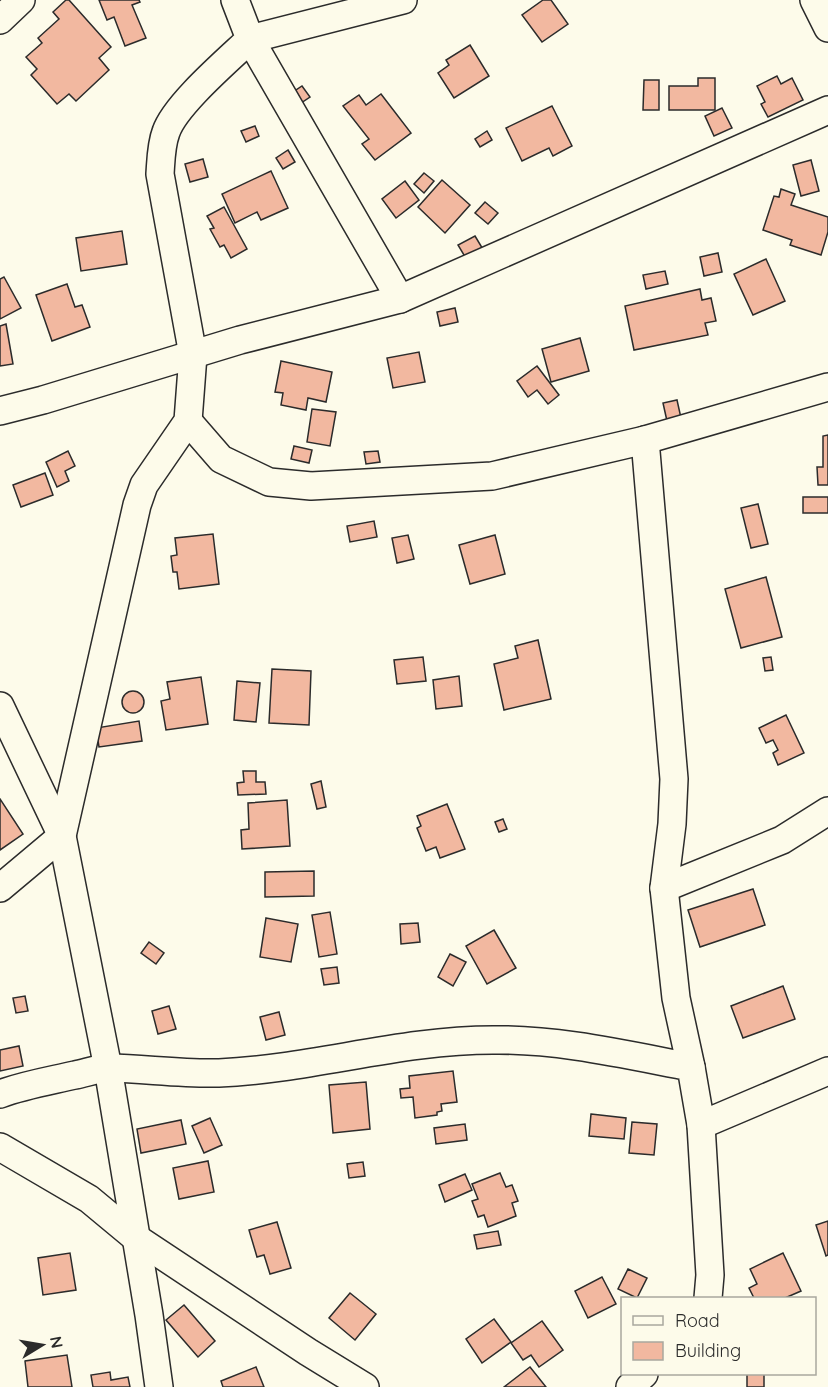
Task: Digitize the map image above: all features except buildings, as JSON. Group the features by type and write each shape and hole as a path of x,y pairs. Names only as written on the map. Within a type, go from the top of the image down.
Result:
{"street":[{"path":"0,20 21,0"},
{"path":"235,0 250,39 400,299"},
{"path":"0,888 62,836 137,505 144,485 188,421 193,356 160,174 166,131 181,107 250,39 403,0"},
{"path":"814,0 828,28"},
{"path":"0,411 193,356 240,339 400,299 828,110"},
{"path":"188,421 221,459 249,474 269,482 311,486 492,476 645,440 828,387"},
{"path":"645,440 674,779 672,824 664,888 676,998 701,1125 710,1275 708,1297"},
{"path":"0,706 62,836 108,1068 159,1387"},
{"path":"664,888 782,840 828,811"},
{"path":"0,1094 16,1088 108,1068 174,1073 276,1069 446,1043 494,1040 578,1047 691,1067"},
{"path":"701,1125 828,1071"},
{"path":"0,1147 89,1199 136,1238 365,1387"},
{"path":"630,1387 643,1375"}]}
